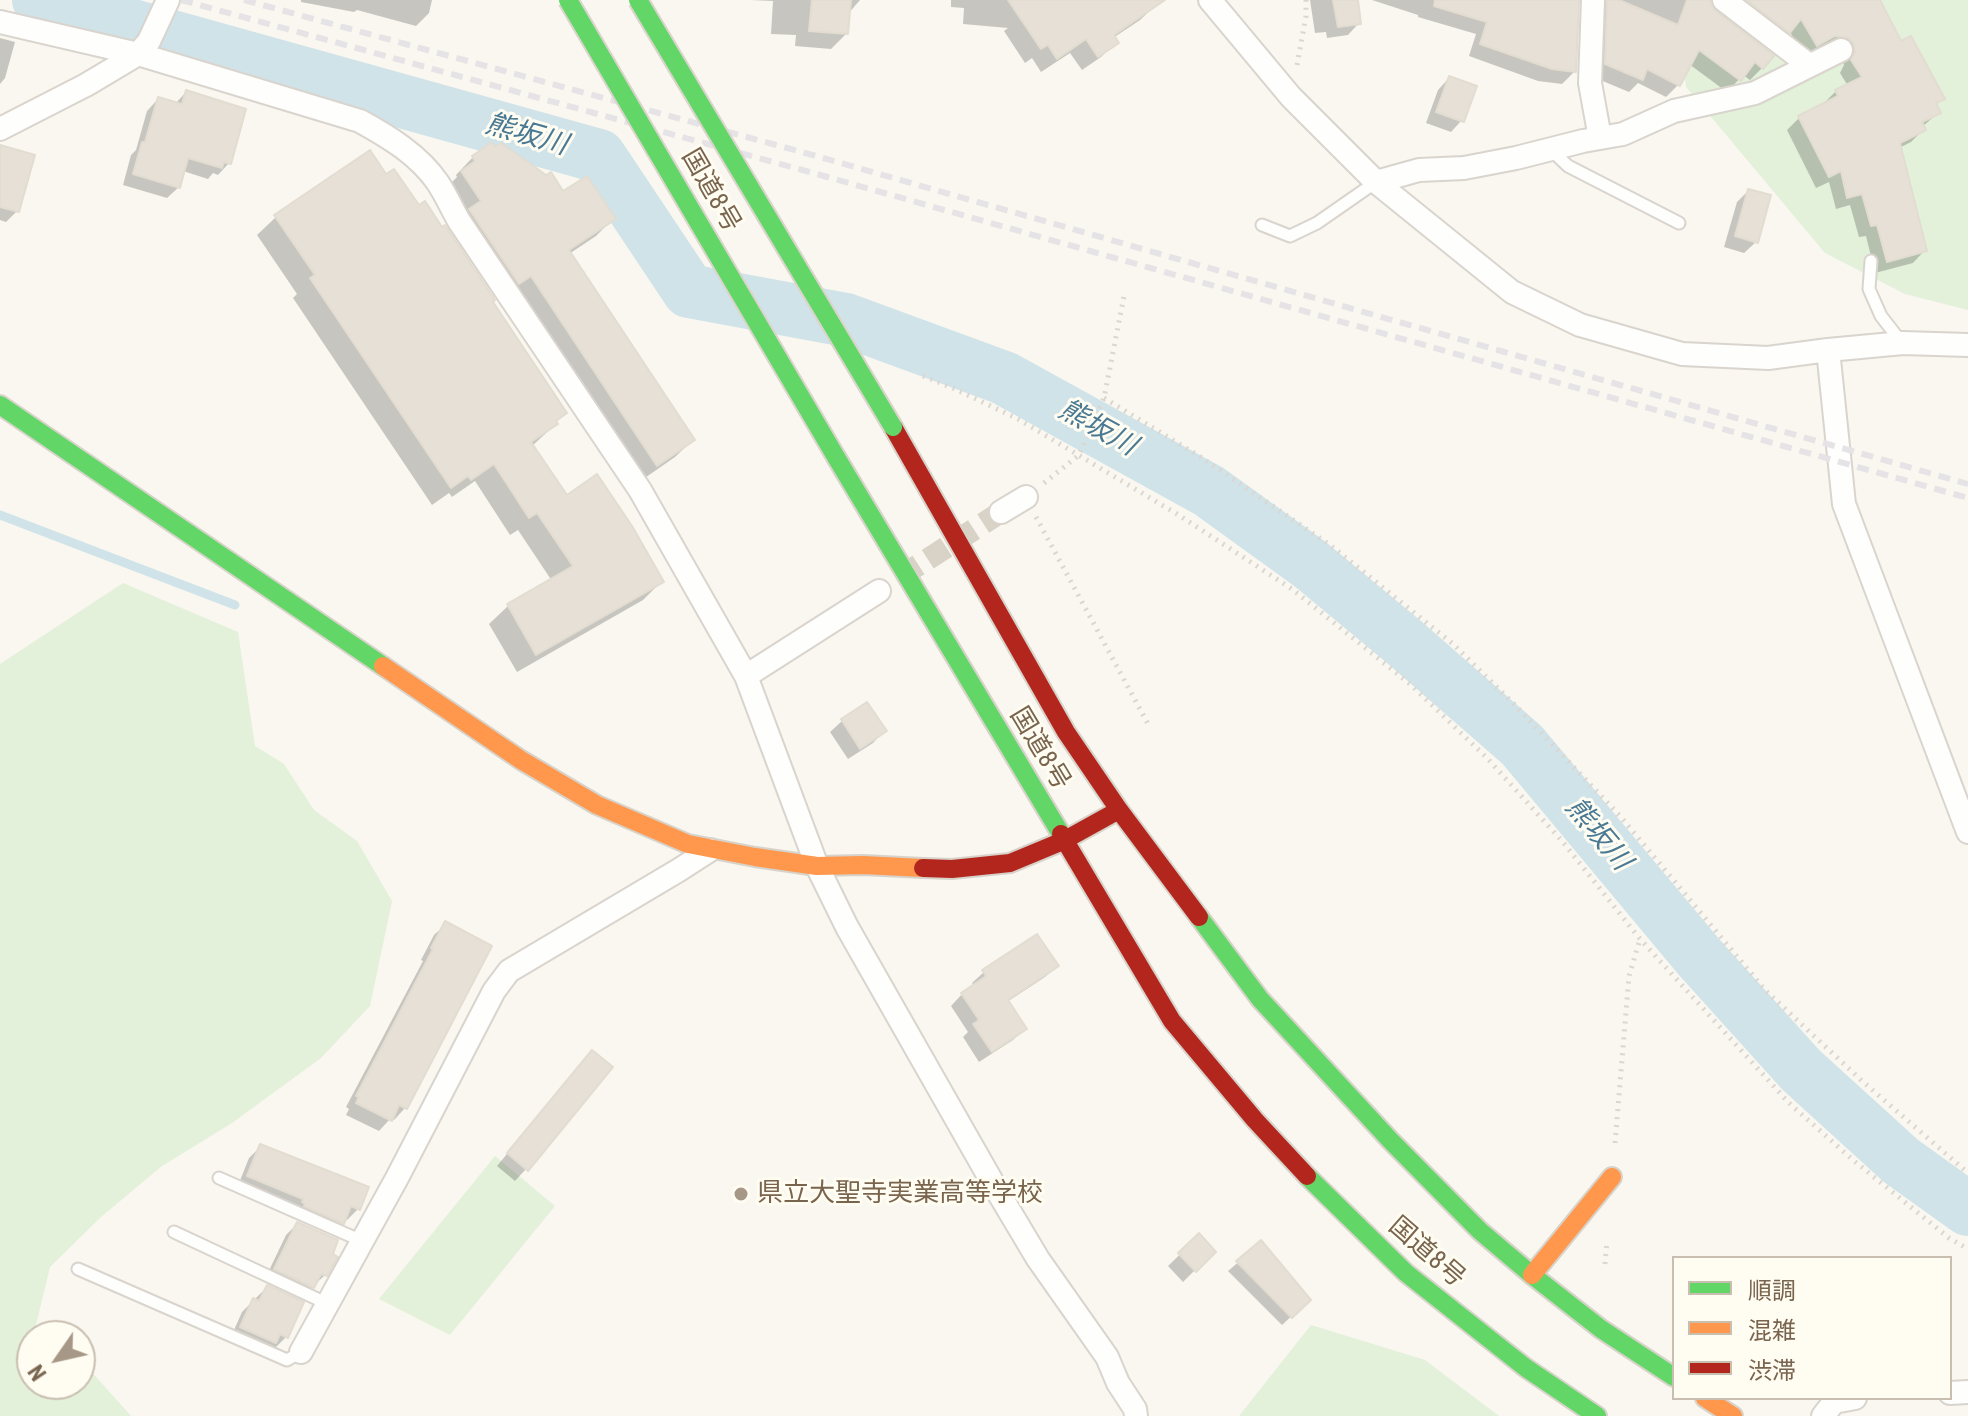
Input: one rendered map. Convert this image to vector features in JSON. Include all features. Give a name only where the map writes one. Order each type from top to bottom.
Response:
[{"type":"main road","name":"国道8号","points":[[568,0],[1172,1021],[1255,1120],[1330,1200],[1406,1273],[1526,1368],[1597,1416]]},
{"type":"main road","name":"国道8号","points":[[638,0],[893,427],[1066,732],[1119,810],[1260,999],[1480,1231],[1601,1329],[1672,1376]]},
{"type":"main road","points":[[0,405],[521,760],[597,805],[688,844],[817,866],[952,869],[1010,863],[1063,841],[1119,810]]},
{"type":"main road","points":[[1532,1275],[1612,1177]]},
{"type":"main road","points":[[1708,1400],[1733,1416]]},
{"type":"street","points":[[0,129],[86,85],[149,39],[168,0]]},
{"type":"street","points":[[1210,0],[1291,97],[1376,182],[1512,292],[1580,325],[1682,354],[1768,358],[1903,343],[1968,345]]},
{"type":"street","points":[[1593,0],[1590,83],[1600,138]]},
{"type":"street","points":[[1724,0],[1809,65]]},
{"type":"street","points":[[0,22],[149,39],[360,121],[389,137],[413,156],[436,181],[459,221],[640,490],[746,676],[817,866],[847,927],[1038,1259],[1107,1357],[1136,1416]]},
{"type":"street","points":[[1376,182],[1419,170],[1464,168],[1623,134],[1674,111],[1755,93],[1841,50]]},
{"type":"street","points":[[1828,350],[1844,504],[1968,832]]},
{"type":"street","points":[[1001,512],[1026,497]]},
{"type":"street","points":[[746,676],[879,591]]},
{"type":"street","points":[[301,1352],[494,991],[509,971],[710,850]]},
{"type":"street","points":[[1823,1416],[1834,1402],[1844,1400]]},
{"type":"lane","points":[[1550,149],[1568,166],[1679,223]]},
{"type":"lane","points":[[1262,225],[1290,236],[1317,223],[1376,182]]},
{"type":"lane","points":[[1871,261],[1869,289],[1881,316],[1903,343]]},
{"type":"lane","points":[[219,1178],[362,1241]]},
{"type":"lane","points":[[174,1232],[328,1304]]},
{"type":"lane","points":[[78,1269],[287,1360],[301,1352]]},
{"type":"path","points":[[1291,97],[1306,16],[1306,0]]},
{"type":"path","points":[[1125,291],[1104,398],[1079,455],[1026,497],[1148,724]]},
{"type":"path","points":[[923,376],[1018,419],[1177,514],[1292,589],[1410,684],[1496,767],[1562,841],[1640,939],[1789,1103],[1865,1170],[1949,1238],[1968,1249]]},
{"type":"path","points":[[1104,398],[1199,456],[1330,545],[1453,644],[1620,816],[1765,990],[1861,1080],[1968,1173]]},
{"type":"path","points":[[1612,1177],[1629,976],[1640,939]]},
{"type":"path","points":[[1605,1264],[1607,1235]]},
{"type":"green space","points":[[1723,0],[1968,0],[1968,310],[1905,294],[1825,253],[1686,87],[1684,72],[1697,42]]},
{"type":"green space","points":[[123,583],[238,632],[255,746],[284,764],[314,810],[357,841],[392,901],[370,1006],[321,1058],[232,1123],[162,1166],[101,1217],[50,1267],[37,1320],[16,1320],[16,1400],[96,1400],[96,1377],[131,1416],[0,1416],[0,664]]},
{"type":"green space","points":[[495,1156],[555,1206],[450,1335],[379,1299]]},
{"type":"green space","points":[[1311,1325],[1425,1360],[1499,1416],[1239,1416]]},
{"type":"building","points":[[812,0],[851,0],[848,34],[809,31]]},
{"type":"building","points":[[1008,0],[1165,0],[1114,35],[1119,43],[1098,57],[1086,39],[1057,59],[1048,45],[1041,49]]},
{"type":"building","points":[[1333,0],[1358,0],[1361,24],[1338,27]]},
{"type":"building","points":[[1435,0],[1579,0],[1576,72],[1552,69],[1480,44],[1487,22],[1434,6]]},
{"type":"building","points":[[1607,0],[1619,0],[1678,25],[1687,0],[1710,0],[1716,11],[1774,56],[1763,69],[1755,62],[1741,81],[1699,50],[1680,86],[1647,69],[1643,80],[1605,64]]},
{"type":"building","points":[[1747,0],[1880,0],[1901,41],[1911,36],[1945,99],[1936,103],[1941,113],[1922,122],[1926,130],[1900,143],[1927,251],[1887,262],[1877,225],[1871,226],[1862,194],[1847,198],[1841,171],[1829,177],[1798,116],[1838,96],[1835,90],[1862,77],[1851,60],[1855,52],[1853,43],[1848,38],[1835,36],[1817,46],[1801,19],[1790,33]]},
{"type":"building","points":[[1449,76],[1477,86],[1464,122],[1436,112]]},
{"type":"building","points":[[186,90],[246,109],[231,164],[224,162],[222,168],[188,158],[180,188],[133,174],[158,97],[182,104]]},
{"type":"building","points":[[492,142],[495,147],[501,143],[546,175],[551,172],[563,191],[587,176],[616,219],[569,250],[695,440],[657,466],[531,276],[519,284],[469,209],[481,201],[461,171],[475,161],[472,156]]},
{"type":"building","points":[[0,145],[35,155],[19,212],[0,207]]},
{"type":"building","points":[[370,150],[386,174],[394,169],[419,205],[425,201],[442,227],[445,225],[567,413],[556,421],[558,424],[531,442],[567,495],[597,474],[664,582],[536,655],[507,604],[573,566],[537,513],[529,518],[494,464],[471,480],[468,476],[451,488],[310,278],[315,275],[274,215]]},
{"type":"building","points":[[1748,189],[1771,195],[1758,243],[1735,236]]},
{"type":"building","points":[[867,702],[887,731],[860,749],[841,719]]},
{"type":"building","points":[[445,921],[492,946],[407,1109],[399,1105],[392,1121],[356,1103],[359,1097],[356,1096]]},
{"type":"building","points":[[1037,934],[1059,966],[1008,1000],[1027,1029],[992,1052],[973,1024],[979,1020],[961,993],[986,976],[982,970]]},
{"type":"building","points":[[592,1050],[613,1067],[528,1171],[507,1153]]},
{"type":"building","points":[[260,1144],[369,1187],[360,1210],[351,1206],[344,1224],[304,1206],[303,1199],[247,1176]]},
{"type":"building","points":[[297,1222],[338,1240],[333,1254],[338,1257],[327,1276],[321,1274],[314,1288],[274,1269]]},
{"type":"building","points":[[1199,1233],[1216,1252],[1196,1272],[1178,1253]]},
{"type":"building","points":[[1261,1240],[1311,1300],[1292,1318],[1236,1261]]},
{"type":"building","points":[[267,1285],[304,1302],[288,1338],[280,1334],[276,1343],[240,1327],[253,1298],[259,1301]]},
{"type":"waterway","name":"熊坂川","points":[[39,0],[599,156],[689,291],[846,320],[1004,378],[1209,491],[1310,564],[1522,745],[1699,957],[1801,1070],[1901,1161],[1968,1209]]},
{"type":"waterway","points":[[0,515],[235,605]]},
{"type":"tunnel","points":[[900,577],[1001,512]]},
{"type":"railway","points":[[181,0],[806,171],[1968,498]]},
{"type":"railway","points":[[244,0],[809,154],[1968,484]]},
{"type":"traffic: fast","points":[[568,0],[836,457]]},
{"type":"traffic: fast","points":[[638,0],[893,427]]},
{"type":"traffic: fast","points":[[0,405],[383,666]]},
{"type":"traffic: fast","points":[[836,457],[1061,834]]},
{"type":"traffic: fast","points":[[1199,917],[1260,999],[1390,1140],[1480,1231],[1601,1329],[1672,1376]]},
{"type":"traffic: fast","points":[[1307,1176],[1406,1273],[1526,1368],[1597,1416]]},
{"type":"traffic: slow","points":[[383,666],[521,760],[597,805],[688,844],[817,866],[923,868]]},
{"type":"traffic: slow","points":[[1532,1275],[1612,1177]]},
{"type":"traffic: slow","points":[[1708,1400],[1733,1416]]},
{"type":"traffic: jam","points":[[893,427],[1066,732],[1119,810],[1199,917]]},
{"type":"traffic: jam","points":[[923,868],[952,869],[1010,863],[1063,841],[1119,810]]},
{"type":"traffic: jam","points":[[1061,834],[1172,1021],[1255,1120],[1307,1176]]},
{"type":"place","name":"県立大聖寺実業高等学校","points":[[741,1194]]}]
